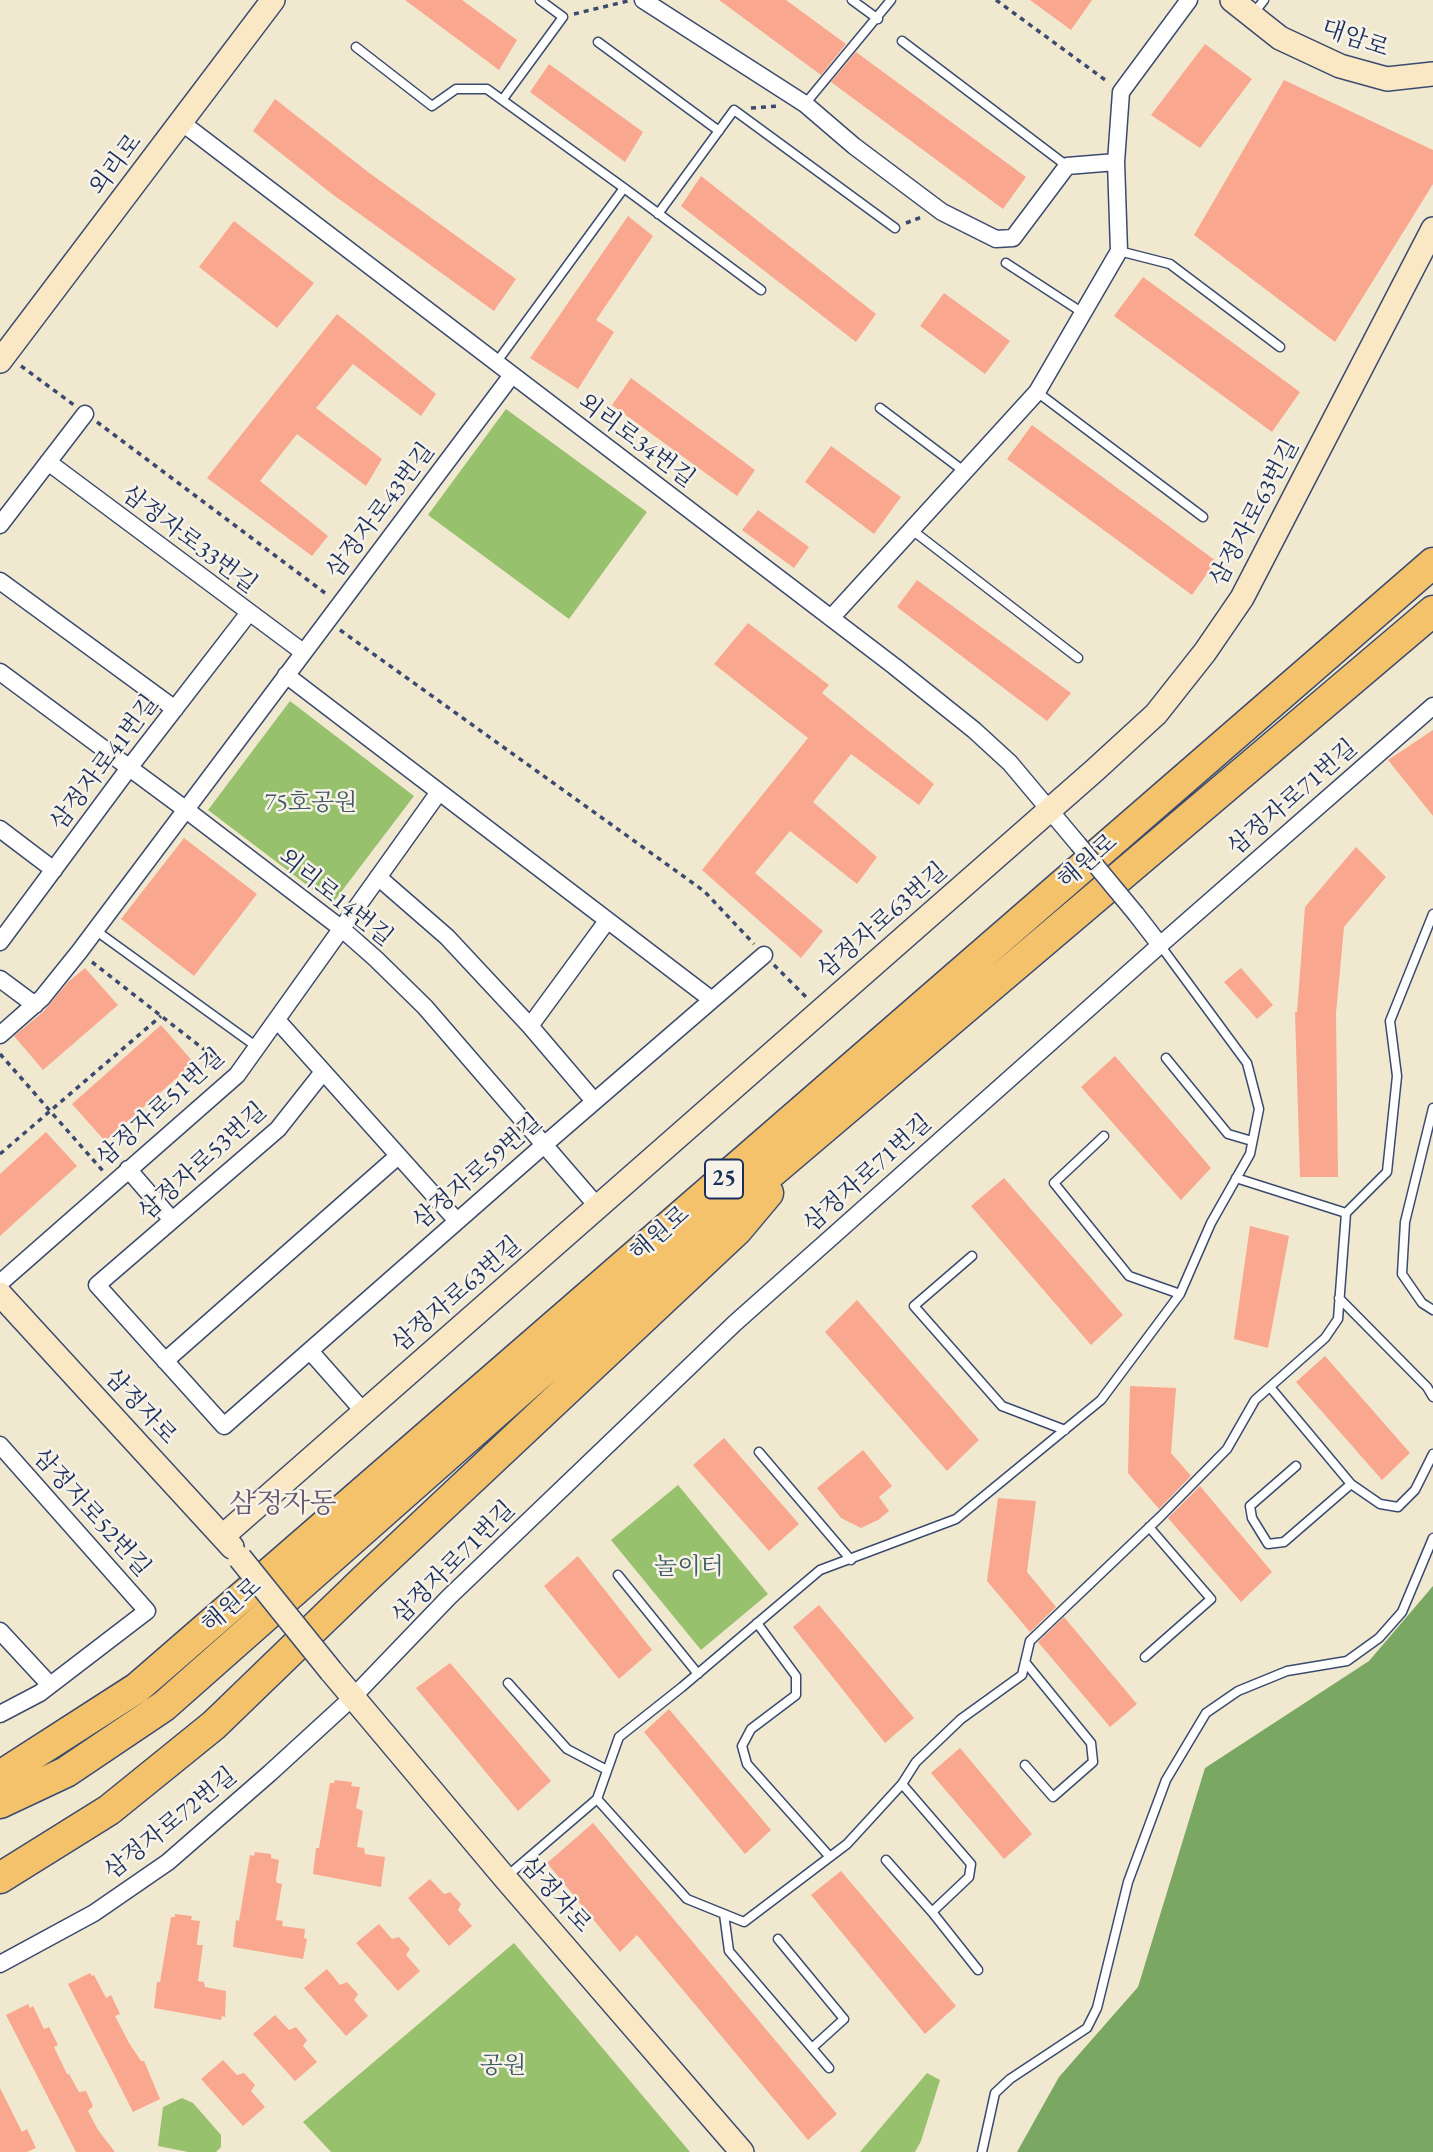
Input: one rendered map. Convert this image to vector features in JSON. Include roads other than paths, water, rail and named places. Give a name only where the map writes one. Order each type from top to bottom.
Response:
[{"type":"highway","name":"해원로","points":[[0,1776],[137,1688],[1433,563]]},
{"type":"highway","name":"해원로","points":[[0,1803],[66,1772],[164,1706],[666,1262],[1433,611]]},
{"type":"highway","points":[[0,1878],[109,1810],[214,1725],[363,1581],[737,1230],[821,1131]]},
{"type":"street","name":"외리로","points":[[2,358],[273,0]]},
{"type":"street","points":[[643,0],[805,104],[854,146],[942,212],[996,239],[1013,238],[1068,166],[1116,162]]},
{"type":"street","points":[[831,618],[1037,392],[1119,251],[1116,162],[1121,92],[1189,0]]},
{"type":"street","name":"대암로","points":[[1232,0],[1258,8],[1280,38],[1340,66],[1387,79],[1433,74]]},
{"type":"street","name":"외리로34번길","points":[[181,122],[974,730],[1010,763],[1160,945]]},
{"type":"street","name":"삼정자로63번길","points":[[223,1536],[1156,714],[1205,652],[1242,598],[1433,229]]},
{"type":"street","name":"삼정자로43번길","points":[[0,1035],[35,1005],[79,952],[512,375]]},
{"type":"street","points":[[0,525],[85,414]]},
{"type":"street","name":"삼정자로33번길","points":[[48,462],[248,614],[303,652]]},
{"type":"street","points":[[0,581],[174,709]]},
{"type":"street","name":"삼정자로41번길","points":[[0,942],[248,614]]},
{"type":"street","name":"외리로14번길","points":[[0,672],[342,929],[425,1007],[598,1207]]},
{"type":"street","points":[[286,675],[712,1000]]},
{"type":"street","name":"삼정자로71번길","points":[[353,1697],[449,1597],[735,1323],[1433,706]]},
{"type":"street","name":"삼정자로51번길","points":[[0,1283],[237,1075],[439,792]]},
{"type":"street","points":[[0,830],[54,870]]},
{"type":"street","points":[[378,877],[447,937],[530,1026],[594,1101]]},
{"type":"street","points":[[530,1026],[607,920]]},
{"type":"street","name":"삼정자로59번길","points":[[224,1426],[544,1144],[764,955]]},
{"type":"street","points":[[0,979],[35,1005]]},
{"type":"street","points":[[276,1020],[457,1222]]},
{"type":"street","name":"삼정자로53번길","points":[[224,1426],[97,1285],[278,1129],[323,1072]]},
{"type":"street","points":[[165,1361],[398,1156]]},
{"type":"street","points":[[128,1169],[172,1220]]},
{"type":"street","name":"삼정자로","points":[[0,1294],[223,1536],[331,1671],[505,1878],[742,2152]]},
{"type":"street","points":[[310,1350],[364,1412]]},
{"type":"street","name":"삼정자로52번길","points":[[0,1445],[147,1611],[50,1685]]},
{"type":"street","points":[[0,1630],[50,1685],[0,1714]]},
{"type":"street","name":"삼정자로72번길","points":[[0,1964],[94,1913],[168,1863],[353,1697]]},
{"type":"lane","points":[[503,99],[563,17],[540,0]]},
{"type":"lane","points":[[852,0],[878,19]]},
{"type":"lane","points":[[805,104],[891,0]]},
{"type":"lane","points":[[598,41],[719,131]]},
{"type":"lane","points":[[902,41],[1068,166]]},
{"type":"lane","points":[[356,47],[432,106],[456,89],[487,89],[761,290]]},
{"type":"lane","points":[[658,214],[734,110],[895,228]]},
{"type":"lane","points":[[496,363],[624,188]]},
{"type":"lane","points":[[1119,251],[1170,264],[1280,347]]},
{"type":"lane","points":[[1006,263],[1083,313]]},
{"type":"lane","points":[[1037,392],[1203,517]]},
{"type":"lane","points":[[880,408],[965,472]]},
{"type":"lane","points":[[912,530],[1078,658]]},
{"type":"lane","points":[[597,1799],[687,1899],[744,1922],[847,1844],[902,1784],[916,1762],[961,1719],[1022,1675],[1030,1642],[1227,1449],[1255,1400],[1325,1338],[1338,1319],[1346,1213],[1387,1172],[1397,1076],[1390,1021],[1433,914]]},
{"type":"lane","points":[[95,930],[257,1047]]},
{"type":"lane","points":[[505,1878],[597,1799],[619,1737],[820,1570],[956,1519],[1101,1400],[1180,1294],[1211,1223],[1250,1154],[1259,1109],[1247,1063],[1160,945]]},
{"type":"lane","points":[[1166,1058],[1228,1134],[1252,1141]]},
{"type":"lane","points":[[1433,1108],[1405,1222],[1402,1274],[1422,1303],[1433,1310]]},
{"type":"lane","points":[[1104,1136],[1054,1183],[1129,1276],[1180,1294]]},
{"type":"lane","points":[[1236,1178],[1346,1213]]},
{"type":"lane","points":[[972,1256],[914,1306],[1002,1406],[1065,1430]]},
{"type":"lane","points":[[1339,1298],[1427,1387],[1433,1397]]},
{"type":"lane","points":[[1270,1387],[1351,1484],[1380,1504],[1398,1507],[1415,1490],[1433,1454]]},
{"type":"lane","points":[[759,1452],[850,1560]]},
{"type":"lane","points":[[1296,1466],[1251,1506],[1252,1518],[1268,1544],[1284,1542],[1351,1484]]},
{"type":"lane","points":[[1145,1657],[1211,1599],[1149,1527]]},
{"type":"lane","points":[[982,2152],[995,2093],[1010,2079],[1087,2028],[1097,2008],[1128,1882],[1166,1780],[1206,1713],[1238,1691],[1287,1671],[1347,1661],[1379,1638],[1402,1612],[1433,1538]]},
{"type":"lane","points":[[618,1575],[698,1674]]},
{"type":"lane","points":[[757,1623],[796,1676],[796,1695],[751,1729],[742,1746],[747,1764],[830,1857]]},
{"type":"lane","points":[[1025,1662],[1091,1743],[1093,1762],[1053,1797],[1025,1765]]},
{"type":"lane","points":[[508,1683],[566,1749],[607,1770]]},
{"type":"lane","points":[[902,1784],[971,1864],[969,1877],[932,1912]]},
{"type":"lane","points":[[886,1860],[978,1970]]},
{"type":"lane","points":[[724,1914],[729,1951],[829,2068]]},
{"type":"lane","points":[[778,1939],[844,2019],[812,2048]]},
{"type":"district","name":"삼정자동","points":[[283,1504]]},
{"type":"park label","name":"75호공원","points":[[311,803]]},
{"type":"park label","name":"놀이터","points":[[689,1567]]},
{"type":"park label","name":"공원","points":[[503,2066]]}]
